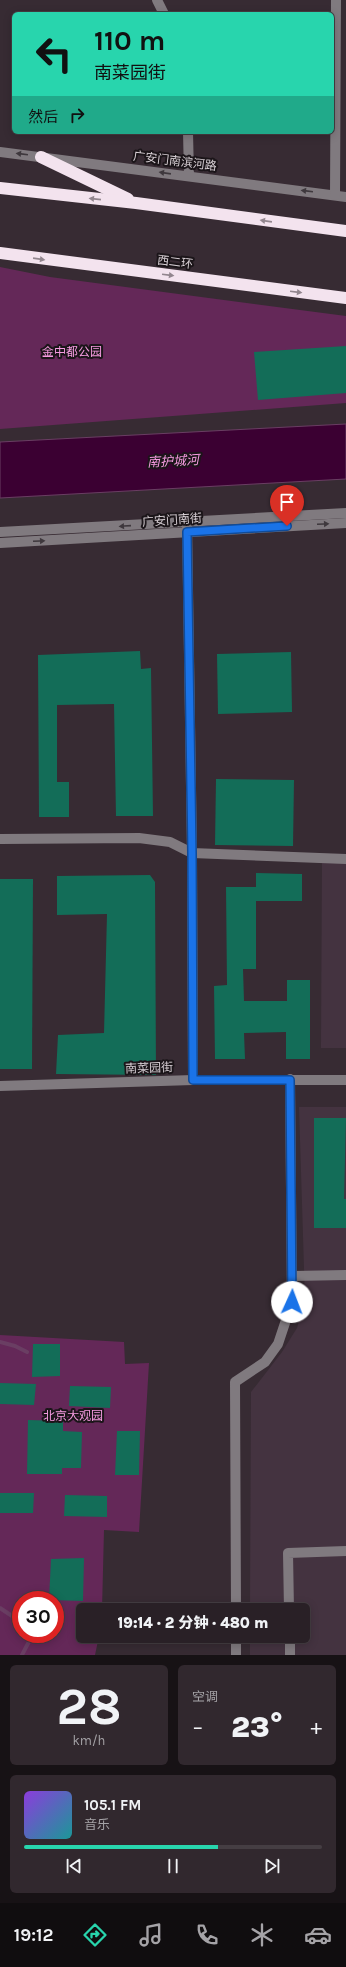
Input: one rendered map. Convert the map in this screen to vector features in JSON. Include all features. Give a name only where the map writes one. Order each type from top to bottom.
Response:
[{"type":"highway","points":[[41,157],[136,203]]},
{"type":"highway","points":[[0,188],[136,203],[346,231]]},
{"type":"highway","name":"西二环","points":[[0,253],[346,298]]},
{"type":"street","points":[[157,0],[163,12]]},
{"type":"street","points":[[335,195],[336,0]]},
{"type":"street","points":[[188,134],[189,176]]},
{"type":"street","name":"广安门南滨河路","points":[[0,152],[346,196]]},
{"type":"street","name":"广安门南街","points":[[0,543],[346,513]]},
{"type":"street","name":"广安门南街","points":[[0,532],[346,523]]},
{"type":"street","points":[[187,527],[192,853],[193,1080]]},
{"type":"street","points":[[0,839],[139,838],[170,842],[192,853],[346,859]]},
{"type":"street","name":"南菜园街","points":[[0,1086],[193,1080],[346,1080]]},
{"type":"street","points":[[236,1603],[235,1382],[266,1362],[278,1344],[292,1302],[293,1276],[290,1080]]},
{"type":"street","points":[[293,1276],[346,1275]]},
{"type":"street","points":[[289,1603],[288,1553],[346,1551]]},
{"type":"street","points":[[236,1643],[236,1655]]},
{"type":"street","points":[[290,1643],[290,1655]]},
{"type":"shaded area","points":[[322,859],[346,859],[346,1048],[321,1048]]},
{"type":"shaded area","points":[[299,1107],[346,1107],[346,1655],[250,1655],[250,1643],[310,1643],[310,1603],[250,1603],[251,1392],[282,1352],[297,1328],[305,1300]]},
{"type":"green space","name":"金中都公园","points":[[0,267],[50,277],[346,316],[346,403],[0,429]]},
{"type":"green space","name":"北京大观园","points":[[0,1335],[124,1342],[125,1364],[149,1363],[139,1532],[104,1530],[102,1603],[76,1603],[76,1643],[98,1643],[95,1655],[0,1655]]},
{"type":"water","name":"南护城河","points":[[346,424],[346,479],[0,498],[0,442]]},
{"type":"building","points":[[346,346],[346,393],[258,400],[254,352]]},
{"type":"building","points":[[140,651],[141,669],[151,668],[153,816],[116,816],[114,704],[57,705],[57,782],[69,782],[69,817],[39,817],[38,655]]},
{"type":"building","points":[[291,652],[292,712],[218,714],[217,654]]},
{"type":"building","points":[[216,779],[294,780],[293,846],[215,845]]},
{"type":"building","points":[[256,873],[302,874],[302,901],[256,901],[256,969],[243,969],[244,1001],[287,1001],[287,980],[310,980],[310,1059],[286,1059],[286,1032],[244,1033],[245,1059],[215,1059],[214,986],[227,985],[226,887],[256,887]]},
{"type":"building","points":[[150,875],[155,882],[156,1075],[56,1074],[58,1035],[104,1033],[107,914],[57,915],[57,876]]},
{"type":"building","points":[[0,879],[33,879],[32,1069],[0,1069]]},
{"type":"building","points":[[314,1118],[346,1118],[344,1199],[346,1199],[346,1228],[314,1228]]},
{"type":"building","points":[[33,1344],[60,1344],[60,1376],[32,1377]]},
{"type":"building","points":[[0,1383],[36,1384],[34,1405],[0,1404]]},
{"type":"building","points":[[70,1386],[111,1387],[110,1408],[69,1406]]},
{"type":"building","points":[[28,1420],[63,1421],[63,1431],[82,1432],[81,1468],[62,1468],[62,1474],[27,1474]]},
{"type":"building","points":[[117,1431],[140,1431],[139,1475],[115,1475]]},
{"type":"building","points":[[0,1493],[34,1493],[33,1513],[0,1513]]},
{"type":"building","points":[[65,1495],[107,1496],[107,1517],[64,1516]]},
{"type":"building","points":[[84,1558],[83,1601],[64,1600],[64,1591],[49,1591],[51,1559]]},
{"type":"waterway","points":[[0,1342],[15,1346],[27,1352]]},
{"type":"waterway","points":[[0,1608],[12,1616]]},
{"type":"waterway","points":[[22,1655],[28,1643]]},
{"type":"route","points":[[287,526],[187,532],[192,853],[193,1080],[290,1080],[293,1276],[292,1302]]}]
